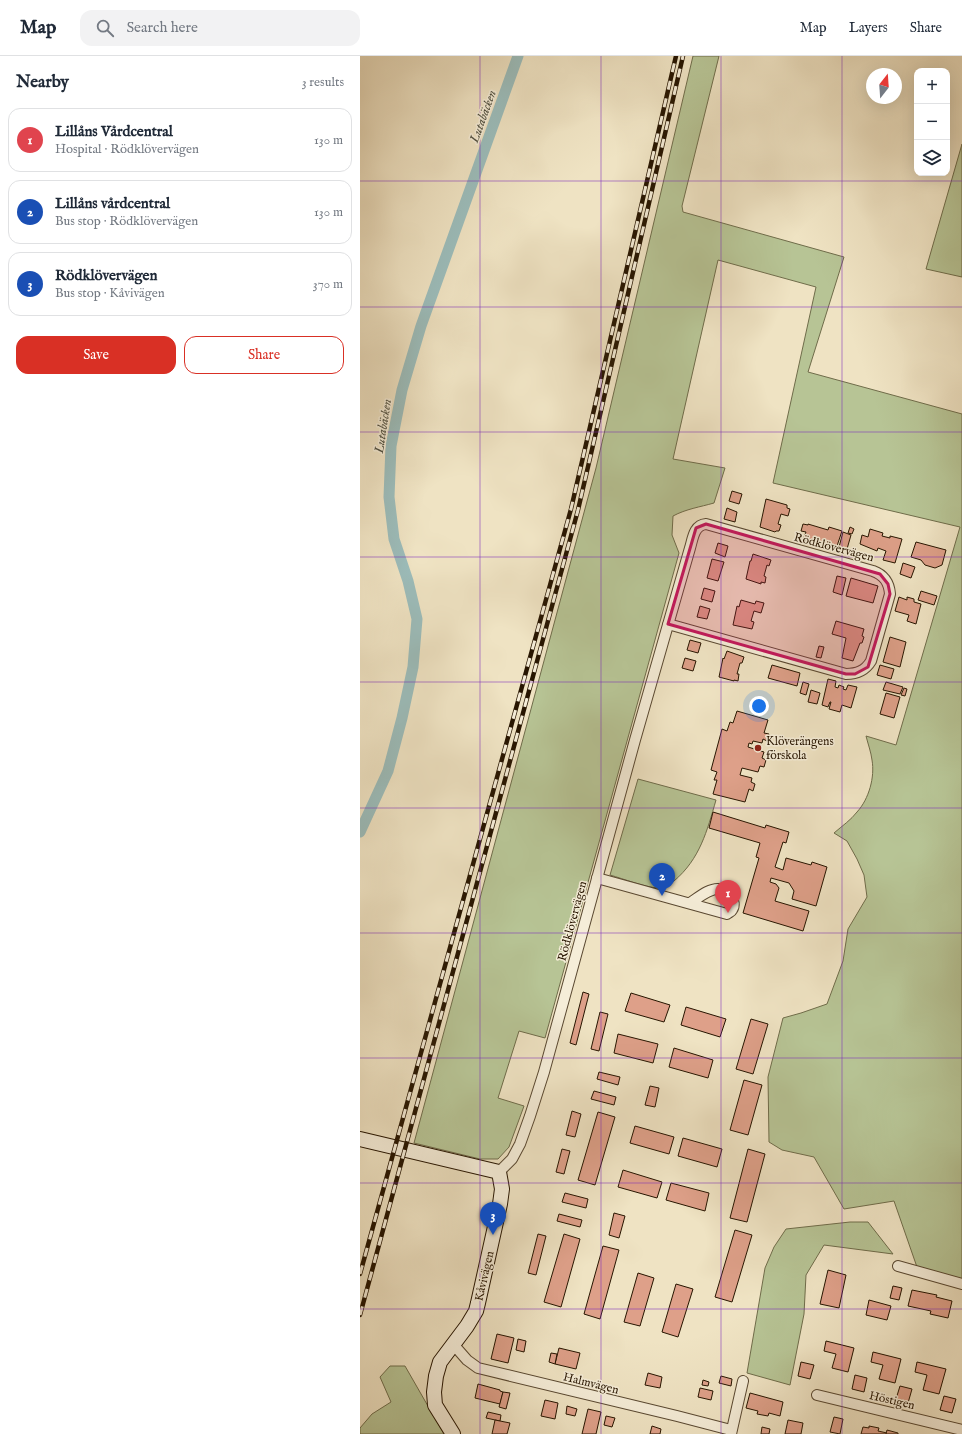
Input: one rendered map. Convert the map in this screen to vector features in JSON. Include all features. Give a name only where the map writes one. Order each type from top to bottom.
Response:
[{"type":"street","name":"Rödklövervägen","points":[[499,1172],[512,1159],[520,1144],[544,1072],[597,878],[668,624],[696,528],[700,525],[706,524],[769,543],[873,571],[885,578],[890,594],[871,661],[868,667],[855,674],[846,674],[668,624]]},
{"type":"street","name":"Rödklövervägen","points":[[597,878],[690,903]]},
{"type":"street","points":[[360,1140],[499,1172]]},
{"type":"street","name":"Kåvivägen","points":[[453,1434],[435,1405],[434,1392],[436,1376],[440,1362],[467,1326],[476,1311],[500,1204],[502,1189],[499,1172]]},
{"type":"street","points":[[898,1266],[962,1284]]},
{"type":"street","name":"Halmvägen","points":[[453,1344],[467,1360],[478,1368],[677,1416],[731,1432]]},
{"type":"street","points":[[731,1432],[743,1381]]},
{"type":"street","name":"Höstigen","points":[[817,1395],[962,1430]]},
{"type":"highlighted area","points":[[706,524],[880,574],[888,584],[890,594],[868,667],[855,674],[846,674],[668,624],[696,528]]},
{"type":"green space","points":[[693,56],[719,56],[682,206],[683,212],[844,257],[808,372],[962,414],[962,1279],[918,1270],[894,1201],[844,1209],[814,1157],[782,1150],[769,1142],[768,1077],[783,1018],[827,1004],[843,961],[848,929],[867,897],[864,875],[857,859],[847,841],[834,833],[852,818],[861,807],[870,788],[873,767],[866,736],[896,745],[960,527],[773,483],[816,287],[718,260],[673,459],[725,468],[714,503],[673,516],[672,535],[679,553],[545,1038],[519,1031],[498,1098],[524,1106],[509,1147],[498,1159],[480,1159],[414,1143],[596,468]]},
{"type":"green space","points":[[962,144],[962,277],[926,269]]},
{"type":"green space","points":[[638,779],[716,800],[706,833],[696,854],[683,872],[672,882],[662,888],[634,883],[610,875]]},
{"type":"green space","points":[[850,1222],[868,1222],[893,1254],[824,1245],[806,1275],[804,1314],[790,1385],[747,1373],[765,1268],[774,1247],[786,1229]]},
{"type":"green space","points":[[390,1366],[405,1366],[444,1434],[360,1434],[360,1428],[372,1414],[391,1402],[380,1377]]},
{"type":"building","points":[[732,491],[742,494],[739,504],[729,501]]},
{"type":"building","points":[[766,499],[787,505],[787,508],[790,509],[788,516],[781,514],[778,524],[781,525],[779,531],[775,532],[760,527]]},
{"type":"building","points":[[727,508],[737,512],[735,522],[724,519]]},
{"type":"building","points":[[803,524],[828,530],[829,527],[842,531],[836,549],[824,546],[824,544],[815,541],[815,543],[803,540],[806,532],[801,531]]},
{"type":"building","points":[[850,527],[854,529],[852,534],[848,533]]},
{"type":"building","points":[[870,529],[883,533],[882,536],[902,539],[895,563],[883,560],[886,551],[878,548],[877,551],[860,544],[862,535],[868,537]]},
{"type":"building","points":[[843,532],[851,535],[847,549],[839,547]]},
{"type":"building","points":[[916,542],[946,550],[942,565],[935,568],[925,565],[921,560],[911,557]]},
{"type":"building","points":[[718,543],[728,546],[725,557],[715,553]]},
{"type":"building","points":[[753,554],[771,560],[769,566],[767,565],[764,576],[766,577],[765,583],[761,582],[761,584],[746,579]]},
{"type":"building","points":[[712,559],[724,562],[718,581],[707,578]]},
{"type":"building","points":[[903,563],[915,567],[911,578],[900,574]]},
{"type":"building","points":[[837,576],[846,578],[842,595],[833,592]]},
{"type":"building","points":[[851,578],[878,586],[873,603],[846,596]]},
{"type":"building","points":[[704,588],[715,591],[712,602],[701,599]]},
{"type":"building","points":[[921,591],[937,596],[934,605],[918,600]]},
{"type":"building","points":[[899,597],[907,600],[907,597],[914,599],[914,602],[921,604],[916,624],[907,621],[909,615],[895,611]]},
{"type":"building","points":[[741,600],[755,604],[756,601],[764,603],[761,613],[754,611],[751,621],[754,622],[752,629],[733,625],[737,606],[739,607]]},
{"type":"building","points":[[700,606],[710,609],[707,619],[697,617]]},
{"type":"building","points":[[836,621],[864,629],[862,643],[860,643],[853,661],[842,658],[846,638],[832,634]]},
{"type":"building","points":[[890,637],[906,642],[900,667],[883,662]]},
{"type":"building","points":[[690,640],[701,643],[698,653],[687,650]]},
{"type":"building","points":[[819,646],[824,647],[821,658],[816,657]]},
{"type":"building","points":[[727,651],[744,657],[742,663],[740,663],[737,674],[739,674],[738,681],[719,677],[723,658],[724,659]]},
{"type":"building","points":[[685,658],[696,661],[693,671],[682,668]]},
{"type":"building","points":[[772,665],[800,673],[797,686],[768,678]]},
{"type":"building","points":[[880,665],[894,669],[891,679],[877,675]]},
{"type":"building","points":[[828,679],[836,681],[835,687],[838,688],[839,685],[844,687],[843,689],[846,690],[848,685],[857,687],[851,708],[842,705],[840,712],[829,709],[831,702],[828,707],[822,705]]},
{"type":"building","points":[[803,682],[809,684],[806,695],[800,693]]},
{"type":"building","points":[[886,682],[903,687],[900,694],[883,690]]},
{"type":"building","points":[[904,688],[907,689],[905,696],[901,695]]},
{"type":"building","points":[[811,690],[820,693],[817,704],[808,702]]},
{"type":"building","points":[[886,693],[900,697],[894,718],[880,714]]},
{"type":"building","points":[[737,711],[768,720],[764,733],[769,734],[767,741],[763,739],[762,743],[753,741],[752,744],[749,743],[748,747],[764,752],[762,758],[766,760],[764,767],[760,766],[758,772],[742,768],[740,775],[752,778],[751,782],[755,784],[753,791],[749,789],[745,802],[713,794],[717,780],[714,780],[717,772],[711,770],[722,729],[727,731],[730,722],[733,723]]},
{"type":"building","points":[[713,812],[765,828],[766,825],[789,832],[786,843],[783,842],[775,867],[783,870],[786,858],[811,865],[812,862],[827,867],[816,906],[792,899],[794,891],[789,883],[771,878],[770,882],[776,884],[779,888],[775,901],[809,911],[803,931],[743,913],[759,858],[756,857],[760,843],[709,828]]},
{"type":"building","points":[[583,992],[589,994],[576,1045],[570,1043]]},
{"type":"building","points":[[631,993],[670,1005],[664,1022],[625,1011]]},
{"type":"building","points":[[686,1007],[726,1019],[720,1037],[681,1025]]},
{"type":"building","points":[[600,1012],[608,1014],[599,1051],[591,1049]]},
{"type":"building","points":[[751,1019],[768,1024],[753,1074],[736,1069]]},
{"type":"building","points":[[618,1034],[658,1044],[653,1063],[614,1053]]},
{"type":"building","points":[[674,1048],[713,1060],[708,1078],[669,1067]]},
{"type":"building","points":[[599,1072],[620,1077],[618,1085],[597,1079]]},
{"type":"building","points":[[744,1080],[762,1085],[748,1135],[730,1130]]},
{"type":"building","points":[[650,1086],[659,1088],[655,1107],[645,1105]]},
{"type":"building","points":[[594,1091],[616,1097],[614,1105],[591,1099]]},
{"type":"building","points":[[572,1111],[581,1114],[575,1137],[566,1135]]},
{"type":"building","points":[[598,1112],[615,1117],[595,1185],[578,1180]]},
{"type":"building","points":[[635,1126],[674,1137],[669,1154],[630,1143]]},
{"type":"building","points":[[683,1138],[722,1149],[717,1167],[678,1156]]},
{"type":"building","points":[[562,1149],[570,1151],[564,1174],[556,1172]]},
{"type":"building","points":[[748,1149],[765,1154],[747,1222],[730,1218]]},
{"type":"building","points":[[623,1170],[662,1182],[657,1198],[618,1187]]},
{"type":"building","points":[[671,1183],[709,1193],[705,1211],[666,1200]]},
{"type":"building","points":[[565,1193],[588,1199],[586,1208],[562,1202]]},
{"type":"building","points":[[614,1213],[625,1216],[619,1238],[609,1235]]},
{"type":"building","points":[[559,1214],[582,1220],[580,1227],[557,1221]]},
{"type":"building","points":[[735,1230],[752,1235],[732,1302],[715,1297]]},
{"type":"building","points":[[538,1234],[546,1236],[536,1275],[528,1273]]},
{"type":"building","points":[[564,1234],[580,1239],[561,1307],[544,1302]]},
{"type":"building","points":[[603,1246],[619,1250],[600,1319],[584,1314]]},
{"type":"building","points":[[828,1270],[846,1275],[839,1308],[820,1304]]},
{"type":"building","points":[[638,1273],[654,1278],[640,1326],[624,1322]]},
{"type":"building","points":[[676,1284],[693,1289],[678,1337],[662,1332]]},
{"type":"building","points":[[893,1286],[902,1288],[899,1300],[890,1298]]},
{"type":"building","points":[[912,1290],[937,1295],[936,1297],[952,1301],[948,1318],[930,1314],[931,1311],[908,1306]]},
{"type":"building","points":[[869,1300],[891,1306],[887,1320],[866,1315]]},
{"type":"building","points":[[497,1334],[514,1338],[508,1363],[491,1359]]},
{"type":"building","points":[[518,1339],[526,1341],[524,1352],[516,1350]]},
{"type":"building","points":[[826,1341],[854,1348],[848,1372],[832,1368],[836,1354],[824,1351]]},
{"type":"building","points":[[559,1348],[580,1353],[576,1369],[555,1364]]},
{"type":"building","points":[[873,1352],[901,1359],[895,1383],[879,1379],[883,1365],[871,1362]]},
{"type":"building","points":[[551,1353],[557,1354],[555,1364],[549,1362]]},
{"type":"building","points":[[801,1362],[814,1365],[810,1379],[798,1376]]},
{"type":"building","points":[[917,1362],[946,1369],[939,1394],[923,1390],[927,1375],[915,1372]]},
{"type":"building","points":[[648,1373],[662,1377],[660,1388],[645,1385]]},
{"type":"building","points":[[855,1375],[867,1378],[864,1392],[852,1389]]},
{"type":"building","points":[[721,1376],[732,1379],[731,1386],[719,1383]]},
{"type":"building","points":[[703,1380],[709,1382],[708,1386],[702,1385]]},
{"type":"building","points":[[478,1384],[503,1392],[500,1404],[475,1398]]},
{"type":"building","points":[[900,1386],[912,1389],[908,1403],[896,1399]]},
{"type":"building","points":[[700,1388],[713,1391],[711,1400],[698,1397]]},
{"type":"building","points":[[503,1392],[510,1393],[506,1409],[499,1407]]},
{"type":"building","points":[[750,1393],[783,1402],[780,1416],[769,1413],[768,1416],[757,1414],[758,1411],[746,1408]]},
{"type":"building","points":[[944,1396],[956,1399],[952,1413],[940,1410]]},
{"type":"building","points":[[545,1400],[558,1403],[555,1419],[541,1416]]},
{"type":"building","points":[[567,1406],[577,1409],[575,1416],[566,1414]]},
{"type":"building","points":[[588,1409],[601,1412],[596,1434],[582,1434]]},
{"type":"building","points":[[488,1412],[501,1415],[500,1421],[486,1418]]},
{"type":"building","points":[[606,1416],[615,1418],[612,1427],[604,1425]]},
{"type":"building","points":[[834,1417],[843,1419],[840,1434],[830,1432]]},
{"type":"building","points":[[495,1420],[510,1423],[507,1434],[492,1434]]},
{"type":"building","points":[[788,1420],[803,1423],[801,1434],[785,1434]]},
{"type":"building","points":[[652,1426],[661,1429],[660,1434],[650,1434]]},
{"type":"building","points":[[869,1426],[879,1428],[878,1431],[887,1433],[861,1434],[863,1427],[869,1428]]},
{"type":"building","points":[[762,1427],[770,1429],[769,1434],[761,1434]]},
{"type":"building","points":[[887,1430],[898,1433],[898,1434],[886,1434]]},
{"type":"waterway","name":"Lutabäcken","points":[[360,832],[388,771],[402,718],[413,667],[417,619],[408,581],[394,539],[389,497],[391,446],[402,390],[421,326],[518,56]]},
{"type":"railway","points":[[360,1274],[571,509],[676,56]]},
{"type":"railway","points":[[360,1315],[578,510],[683,56]]},
{"type":"place","name":"Klöverängens förskola","points":[[758,748]]},
{"type":"place","name":"Lillåns vårdcentral","points":[[662,896]]},
{"type":"place","name":"Lillåns Vårdcentral","points":[[728,913]]},
{"type":"place","name":"Rödklövervägen","points":[[493,1235]]}]
